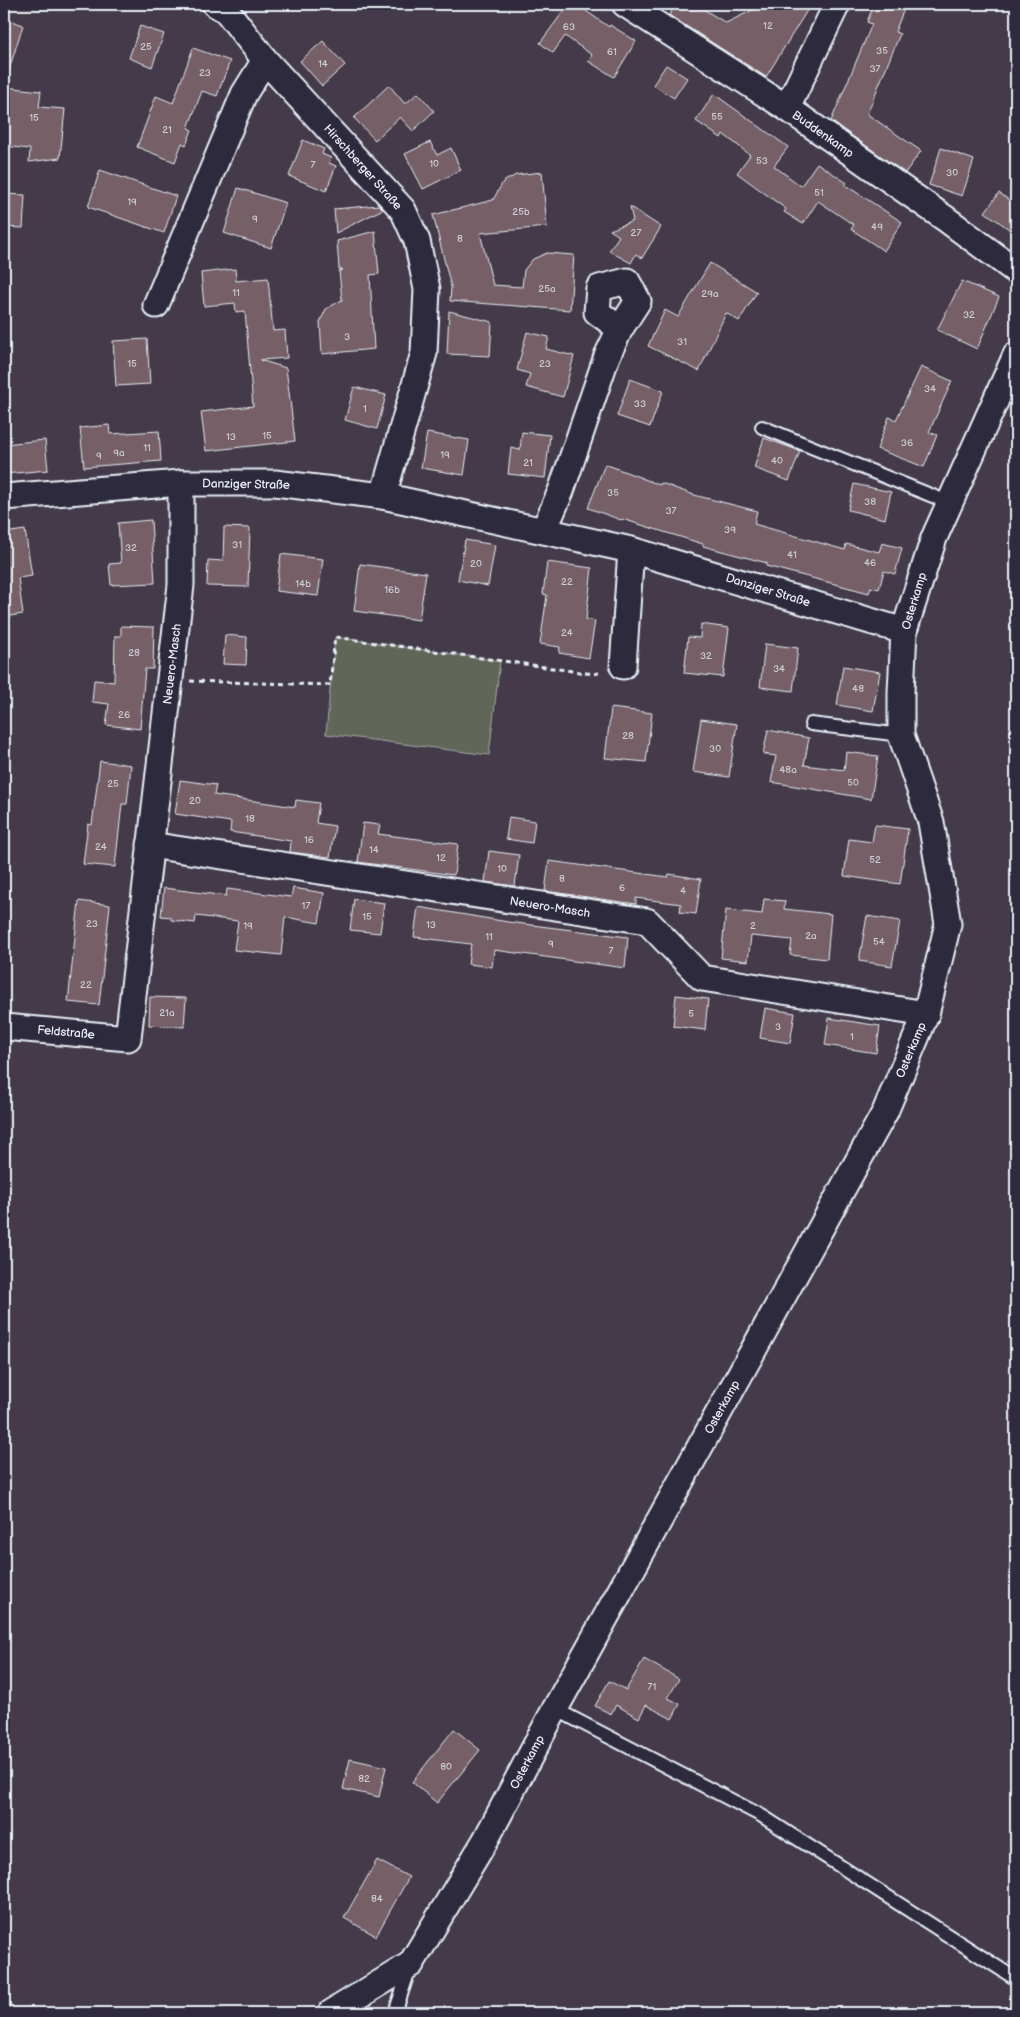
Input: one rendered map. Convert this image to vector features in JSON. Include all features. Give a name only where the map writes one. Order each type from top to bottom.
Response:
[{"type":"street","name":"Hirschberger Straße","points":[[215,4],[226,10],[265,60],[403,210],[417,241],[427,289],[424,353],[383,496]]},
{"type":"street","name":"Buddenkamp","points":[[625,4],[786,108],[946,219],[1016,271]]},
{"type":"street","points":[[786,108],[837,4]]},
{"type":"street","points":[[156,305],[244,94],[265,60]]},
{"type":"street","points":[[544,530],[561,490],[608,356],[620,329]]},
{"type":"street","name":"Osterkamp","points":[[331,2013],[411,1964],[485,1841],[555,1708],[885,1112],[926,1014],[948,924],[931,822],[901,735],[904,630],[934,538],[1016,354]]},
{"type":"street","name":"Danziger Straße","points":[[4,497],[181,483],[276,483],[383,496],[631,550],[904,630]]},
{"type":"street","name":"Neuero-Masch","points":[[128,1038],[181,585],[181,483]]},
{"type":"street","points":[[623,666],[631,550]]},
{"type":"street","name":"Neuero-Masch","points":[[150,845],[647,922],[702,978],[926,1014]]},
{"type":"street","name":"Feldstraße","points":[[4,1027],[128,1038]]},
{"type":"lane","points":[[762,426],[950,503]]},
{"type":"lane","points":[[811,724],[901,735]]},
{"type":"lane","points":[[555,1708],[762,1816],[1016,1979]]},
{"type":"lane","points":[[395,2013],[411,1964]]},
{"type":"path","points":[[170,680],[330,686],[335,637],[594,674],[623,666]]},
{"type":"green space","points":[[335,637],[500,661],[489,755],[326,734]]},
{"type":"building","points":[[569,4],[576,4],[609,27],[610,25],[636,41],[614,77],[588,61],[592,55],[565,36],[553,53],[540,43]]},
{"type":"building","points":[[677,4],[695,4],[726,23],[765,4],[811,4],[766,77],[669,15]]},
{"type":"building","points":[[874,4],[906,4],[895,32],[900,34],[867,114],[921,151],[905,173],[831,121],[872,24],[867,22]]},
{"type":"building","points":[[4,18],[23,25],[7,76],[4,75]]},
{"type":"building","points":[[140,26],[164,34],[152,67],[129,58]]},
{"type":"building","points":[[323,41],[345,65],[322,86],[300,61]]},
{"type":"building","points":[[193,48],[230,61],[217,96],[202,91],[188,128],[192,130],[186,145],[182,143],[175,162],[137,147],[156,96],[173,103]]},
{"type":"building","points":[[666,65],[687,78],[674,98],[653,85]]},
{"type":"building","points":[[389,85],[405,104],[418,93],[434,111],[413,131],[400,117],[375,140],[354,118]]},
{"type":"building","points":[[4,87],[41,91],[39,107],[65,109],[60,158],[29,162],[30,149],[4,146]]},
{"type":"building","points":[[714,94],[788,147],[774,166],[801,186],[817,163],[847,183],[845,185],[902,222],[884,251],[851,229],[854,225],[818,201],[803,224],[784,212],[786,209],[737,173],[750,155],[723,134],[721,138],[696,121]]},
{"type":"building","points":[[303,140],[324,149],[322,154],[331,158],[329,163],[336,166],[326,191],[289,176]]},
{"type":"building","points":[[430,142],[437,155],[451,148],[461,170],[423,189],[405,154]]},
{"type":"building","points":[[941,148],[974,160],[962,196],[929,185]]},
{"type":"building","points":[[100,170],[176,196],[164,233],[88,207]]},
{"type":"building","points":[[542,172],[547,227],[480,233],[493,285],[522,287],[524,270],[533,259],[547,253],[574,255],[570,310],[450,301],[451,287],[433,215],[493,200],[503,182],[516,175]]},
{"type":"building","points":[[238,188],[286,203],[271,248],[224,233]]},
{"type":"building","points":[[999,193],[1016,205],[1016,234],[985,212]]},
{"type":"building","points":[[4,194],[25,195],[23,228],[4,227]]},
{"type":"building","points":[[379,205],[383,209],[336,233],[334,209]]},
{"type":"building","points":[[630,207],[661,227],[642,258],[636,254],[631,263],[609,251],[619,236],[610,230],[633,221]]},
{"type":"building","points":[[375,231],[379,274],[370,275],[374,349],[322,354],[320,322],[326,309],[342,300],[339,271],[343,270],[339,269],[337,241]]},
{"type":"building","points":[[710,263],[757,292],[739,321],[726,313],[699,371],[648,346],[665,310],[678,317]]},
{"type":"building","points":[[235,269],[236,281],[268,278],[273,331],[285,330],[287,358],[260,360],[286,368],[295,441],[206,451],[201,412],[253,406],[245,311],[236,312],[235,303],[204,306],[201,273]]},
{"type":"building","points":[[962,281],[999,297],[977,349],[937,330]]},
{"type":"building","points":[[449,311],[492,322],[490,356],[447,354]]},
{"type":"building","points":[[527,332],[549,337],[546,349],[574,356],[563,397],[526,387],[530,374],[517,370]]},
{"type":"building","points":[[147,339],[150,384],[116,386],[113,341]]},
{"type":"building","points":[[921,367],[952,381],[929,432],[937,435],[924,467],[877,449],[889,417],[896,420]]},
{"type":"building","points":[[630,379],[663,391],[650,427],[617,416]]},
{"type":"building","points":[[354,387],[386,395],[377,429],[345,420]]},
{"type":"building","points":[[109,425],[110,434],[159,431],[161,461],[84,467],[80,428]]},
{"type":"building","points":[[522,432],[550,435],[545,478],[508,474],[511,448],[520,450]]},
{"type":"building","points":[[427,433],[469,440],[464,475],[421,468]]},
{"type":"building","points":[[764,438],[800,451],[789,481],[754,468]]},
{"type":"building","points":[[45,440],[48,470],[4,474],[4,444]]},
{"type":"building","points":[[605,464],[660,485],[661,483],[694,495],[757,511],[754,524],[845,550],[846,544],[879,552],[882,543],[902,548],[895,574],[884,571],[879,589],[871,587],[869,593],[766,566],[767,563],[703,546],[703,544],[621,520],[588,508]]},
{"type":"building","points":[[854,484],[891,492],[885,519],[848,510]]},
{"type":"building","points":[[151,520],[155,583],[111,585],[109,564],[121,563],[118,523]]},
{"type":"building","points":[[224,527],[250,528],[248,587],[207,586],[208,560],[223,561]]},
{"type":"building","points":[[25,530],[32,576],[18,578],[23,614],[4,617],[4,533]]},
{"type":"building","points":[[465,540],[495,545],[488,586],[458,580]]},
{"type":"building","points":[[281,554],[323,559],[318,596],[276,591]]},
{"type":"building","points":[[547,562],[592,568],[586,619],[595,621],[589,658],[559,653],[560,647],[540,644],[547,595],[543,594]]},
{"type":"building","points":[[360,564],[426,573],[419,620],[354,611]]},
{"type":"building","points":[[701,624],[729,628],[723,677],[684,673],[688,637],[700,638]]},
{"type":"building","points":[[121,626],[154,627],[153,669],[145,669],[140,729],[106,725],[109,704],[92,702],[94,680],[114,682],[115,636],[121,636]]},
{"type":"building","points":[[225,635],[247,637],[246,665],[223,664]]},
{"type":"building","points":[[765,644],[798,648],[793,691],[760,687]]},
{"type":"building","points":[[843,666],[880,672],[873,711],[837,705]]},
{"type":"building","points":[[611,708],[652,713],[646,762],[605,758]]},
{"type":"building","points":[[701,719],[737,724],[729,777],[693,772]]},
{"type":"building","points":[[768,730],[809,738],[804,765],[844,770],[846,752],[878,756],[871,799],[771,782],[776,756],[763,754]]},
{"type":"building","points":[[100,761],[131,765],[127,804],[122,804],[115,867],[83,864],[88,824],[92,825]]},
{"type":"building","points":[[180,780],[216,785],[214,795],[295,807],[296,800],[319,803],[316,823],[335,826],[330,857],[290,852],[291,841],[230,832],[231,822],[175,814]]},
{"type":"building","points":[[509,817],[535,821],[532,843],[506,839]]},
{"type":"building","points":[[363,823],[380,825],[378,834],[458,844],[454,875],[358,862]]},
{"type":"building","points":[[875,825],[908,829],[900,884],[844,876],[849,839],[872,842]]},
{"type":"building","points":[[489,851],[519,855],[515,886],[485,882]]},
{"type":"building","points":[[549,861],[668,877],[669,874],[701,879],[696,914],[680,912],[681,904],[636,898],[636,904],[545,891]]},
{"type":"building","points":[[164,888],[226,896],[227,889],[291,897],[293,888],[324,893],[319,923],[285,917],[281,955],[234,950],[238,921],[196,916],[195,923],[171,920],[171,917],[161,916]]},
{"type":"building","points":[[354,899],[384,903],[380,933],[350,930]]},
{"type":"building","points":[[764,899],[785,901],[784,909],[831,914],[827,959],[790,955],[792,940],[751,936],[748,961],[721,958],[726,910],[762,914]]},
{"type":"building","points":[[79,901],[110,905],[99,1005],[68,1002]]},
{"type":"building","points":[[418,907],[508,922],[628,937],[625,968],[494,950],[492,967],[468,964],[471,944],[414,937]]},
{"type":"building","points":[[867,916],[900,921],[892,966],[859,961]]},
{"type":"building","points":[[676,995],[708,999],[705,1030],[673,1026]]},
{"type":"building","points":[[150,997],[186,998],[184,1027],[149,1025]]},
{"type":"building","points":[[765,1008],[795,1013],[790,1043],[760,1038]]},
{"type":"building","points":[[829,1018],[880,1026],[876,1053],[825,1045]]},
{"type":"building","points":[[644,1659],[679,1679],[668,1698],[680,1704],[672,1719],[646,1705],[639,1718],[616,1705],[611,1714],[595,1706],[609,1681],[626,1690]]},
{"type":"building","points":[[454,1729],[480,1750],[437,1803],[412,1782]]},
{"type":"building","points":[[350,1759],[386,1767],[379,1797],[343,1789]]},
{"type":"building","points":[[377,1860],[409,1877],[376,1936],[344,1918]]}]
